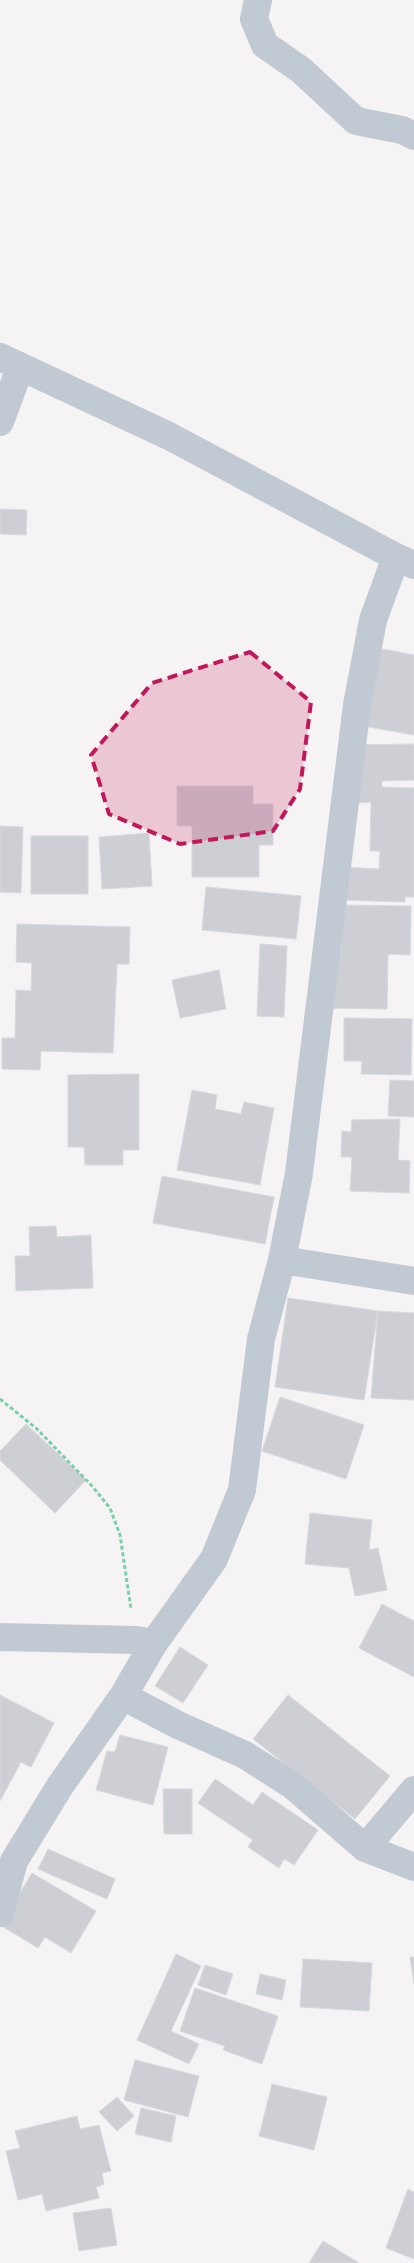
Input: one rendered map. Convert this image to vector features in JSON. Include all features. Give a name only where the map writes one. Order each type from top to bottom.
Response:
[{"type":"street","points":[[258,0],[254,19],[265,45],[301,70],[356,121],[402,130],[414,136]]},
{"type":"street","points":[[0,422],[10,362],[169,436],[405,561],[373,620],[357,705],[299,1173],[282,1260],[261,1339],[242,1490],[214,1559],[145,1641],[123,1696],[7,1858],[0,1913]]},
{"type":"street","points":[[282,1260],[414,1280]]},
{"type":"street","points":[[0,1637],[145,1641]]},
{"type":"street","points":[[123,1696],[178,1725],[245,1755],[292,1785],[365,1848],[414,1867]]},
{"type":"street","points":[[365,1848],[414,1790]]},
{"type":"path","points":[[0,1399],[37,1429],[92,1486],[110,1508],[120,1535],[145,1641]]},
{"type":"highlighted area","points":[[250,652],[311,702],[300,789],[273,831],[180,844],[109,814],[91,755],[152,683]]},
{"type":"building","points":[[0,509],[27,510],[26,535],[0,534]]},
{"type":"building","points":[[377,648],[414,655],[414,735],[363,726]]},
{"type":"building","points":[[414,744],[414,780],[382,781],[382,787],[414,788],[414,897],[405,897],[405,902],[341,900],[342,867],[379,869],[380,851],[370,851],[371,802],[356,803],[355,745]]},
{"type":"building","points":[[177,786],[253,786],[253,804],[273,804],[273,845],[259,845],[259,877],[192,877],[192,826],[177,826]]},
{"type":"building","points":[[0,826],[23,827],[21,893],[0,892]]},
{"type":"building","points":[[149,833],[152,886],[102,889],[99,837]]},
{"type":"building","points":[[31,836],[88,836],[88,894],[31,894]]},
{"type":"building","points":[[206,887],[301,896],[296,939],[202,930]]},
{"type":"building","points":[[342,905],[411,906],[410,955],[388,954],[387,1009],[325,1008],[326,952],[341,952]]},
{"type":"building","points":[[17,924],[130,927],[129,964],[117,964],[113,1053],[41,1051],[40,1070],[2,1069],[2,1038],[15,1038],[16,990],[31,991],[32,963],[16,962]]},
{"type":"building","points":[[260,944],[287,946],[284,1017],[257,1016]]},
{"type":"building","points":[[219,970],[226,1009],[180,1018],[172,980]]},
{"type":"building","points":[[344,1018],[412,1019],[411,1075],[361,1074],[362,1061],[344,1061]]},
{"type":"building","points":[[139,1074],[139,1150],[123,1150],[123,1165],[85,1165],[84,1147],[68,1147],[68,1075]]},
{"type":"building","points":[[390,1080],[414,1081],[414,1117],[388,1116]]},
{"type":"building","points":[[192,1090],[217,1095],[215,1109],[241,1114],[244,1102],[274,1108],[260,1185],[177,1170]]},
{"type":"building","points":[[400,1119],[398,1160],[410,1161],[409,1193],[350,1191],[352,1157],[341,1157],[342,1131],[351,1132],[352,1120]]},
{"type":"building","points":[[162,1176],[274,1197],[265,1244],[153,1223]]},
{"type":"building","points":[[56,1226],[57,1237],[91,1235],[93,1288],[16,1291],[15,1256],[30,1256],[29,1227]]},
{"type":"building","points":[[288,1298],[378,1311],[364,1400],[275,1387]]},
{"type":"building","points":[[378,1311],[414,1313],[414,1400],[371,1398]]},
{"type":"building","points":[[280,1397],[364,1425],[346,1479],[262,1451]]},
{"type":"building","points":[[26,1424],[86,1480],[55,1513],[0,1460],[0,1451]]},
{"type":"building","points":[[310,1513],[372,1520],[369,1550],[378,1548],[387,1590],[355,1596],[349,1568],[305,1564]]},
{"type":"building","points":[[382,1604],[414,1621],[414,1677],[359,1648]]},
{"type":"building","points":[[180,1647],[208,1665],[183,1703],[155,1686]]},
{"type":"building","points":[[0,1695],[54,1723],[31,1767],[21,1762],[0,1801]]},
{"type":"building","points":[[288,1695],[390,1776],[355,1819],[253,1739]]},
{"type":"building","points":[[120,1735],[168,1747],[153,1805],[96,1790],[107,1751],[115,1752]]},
{"type":"building","points":[[215,1779],[253,1805],[262,1792],[318,1830],[294,1865],[284,1859],[279,1868],[248,1847],[253,1840],[198,1803]]},
{"type":"building","points":[[163,1789],[192,1789],[192,1834],[164,1834]]},
{"type":"building","points":[[48,1849],[115,1879],[107,1899],[38,1869]]},
{"type":"building","points":[[32,1873],[96,1911],[71,1953],[45,1937],[38,1948],[0,1925]]},
{"type":"building","points":[[176,1954],[201,1966],[171,2031],[199,2044],[189,2064],[137,2040]]},
{"type":"building","points":[[410,1957],[414,1957],[414,1984]]},
{"type":"building","points":[[303,1959],[372,1963],[369,2011],[300,2007]]},
{"type":"building","points":[[205,1965],[233,1974],[226,1995],[198,1985]]},
{"type":"building","points":[[260,1974],[286,1980],[282,2000],[256,1994]]},
{"type":"building","points":[[195,1988],[278,2016],[262,2064],[223,2050],[225,2046],[180,2031]]},
{"type":"building","points":[[135,2060],[199,2076],[188,2117],[124,2100]]},
{"type":"building","points":[[272,2084],[327,2097],[314,2150],[259,2136]]},
{"type":"building","points":[[117,2097],[134,2116],[117,2131],[99,2112]]},
{"type":"building","points":[[141,2108],[176,2116],[171,2142],[135,2134]]},
{"type":"building","points":[[77,2116],[80,2129],[99,2125],[111,2171],[102,2173],[104,2184],[96,2187],[99,2198],[46,2211],[42,2194],[18,2200],[6,2151],[20,2148],[15,2131]]},
{"type":"building","points":[[408,2189],[414,2192],[414,2259],[386,2248]]},
{"type":"building","points":[[111,2208],[117,2245],[79,2251],[73,2213]]},
{"type":"building","points":[[323,2241],[359,2263],[309,2263]]}]
